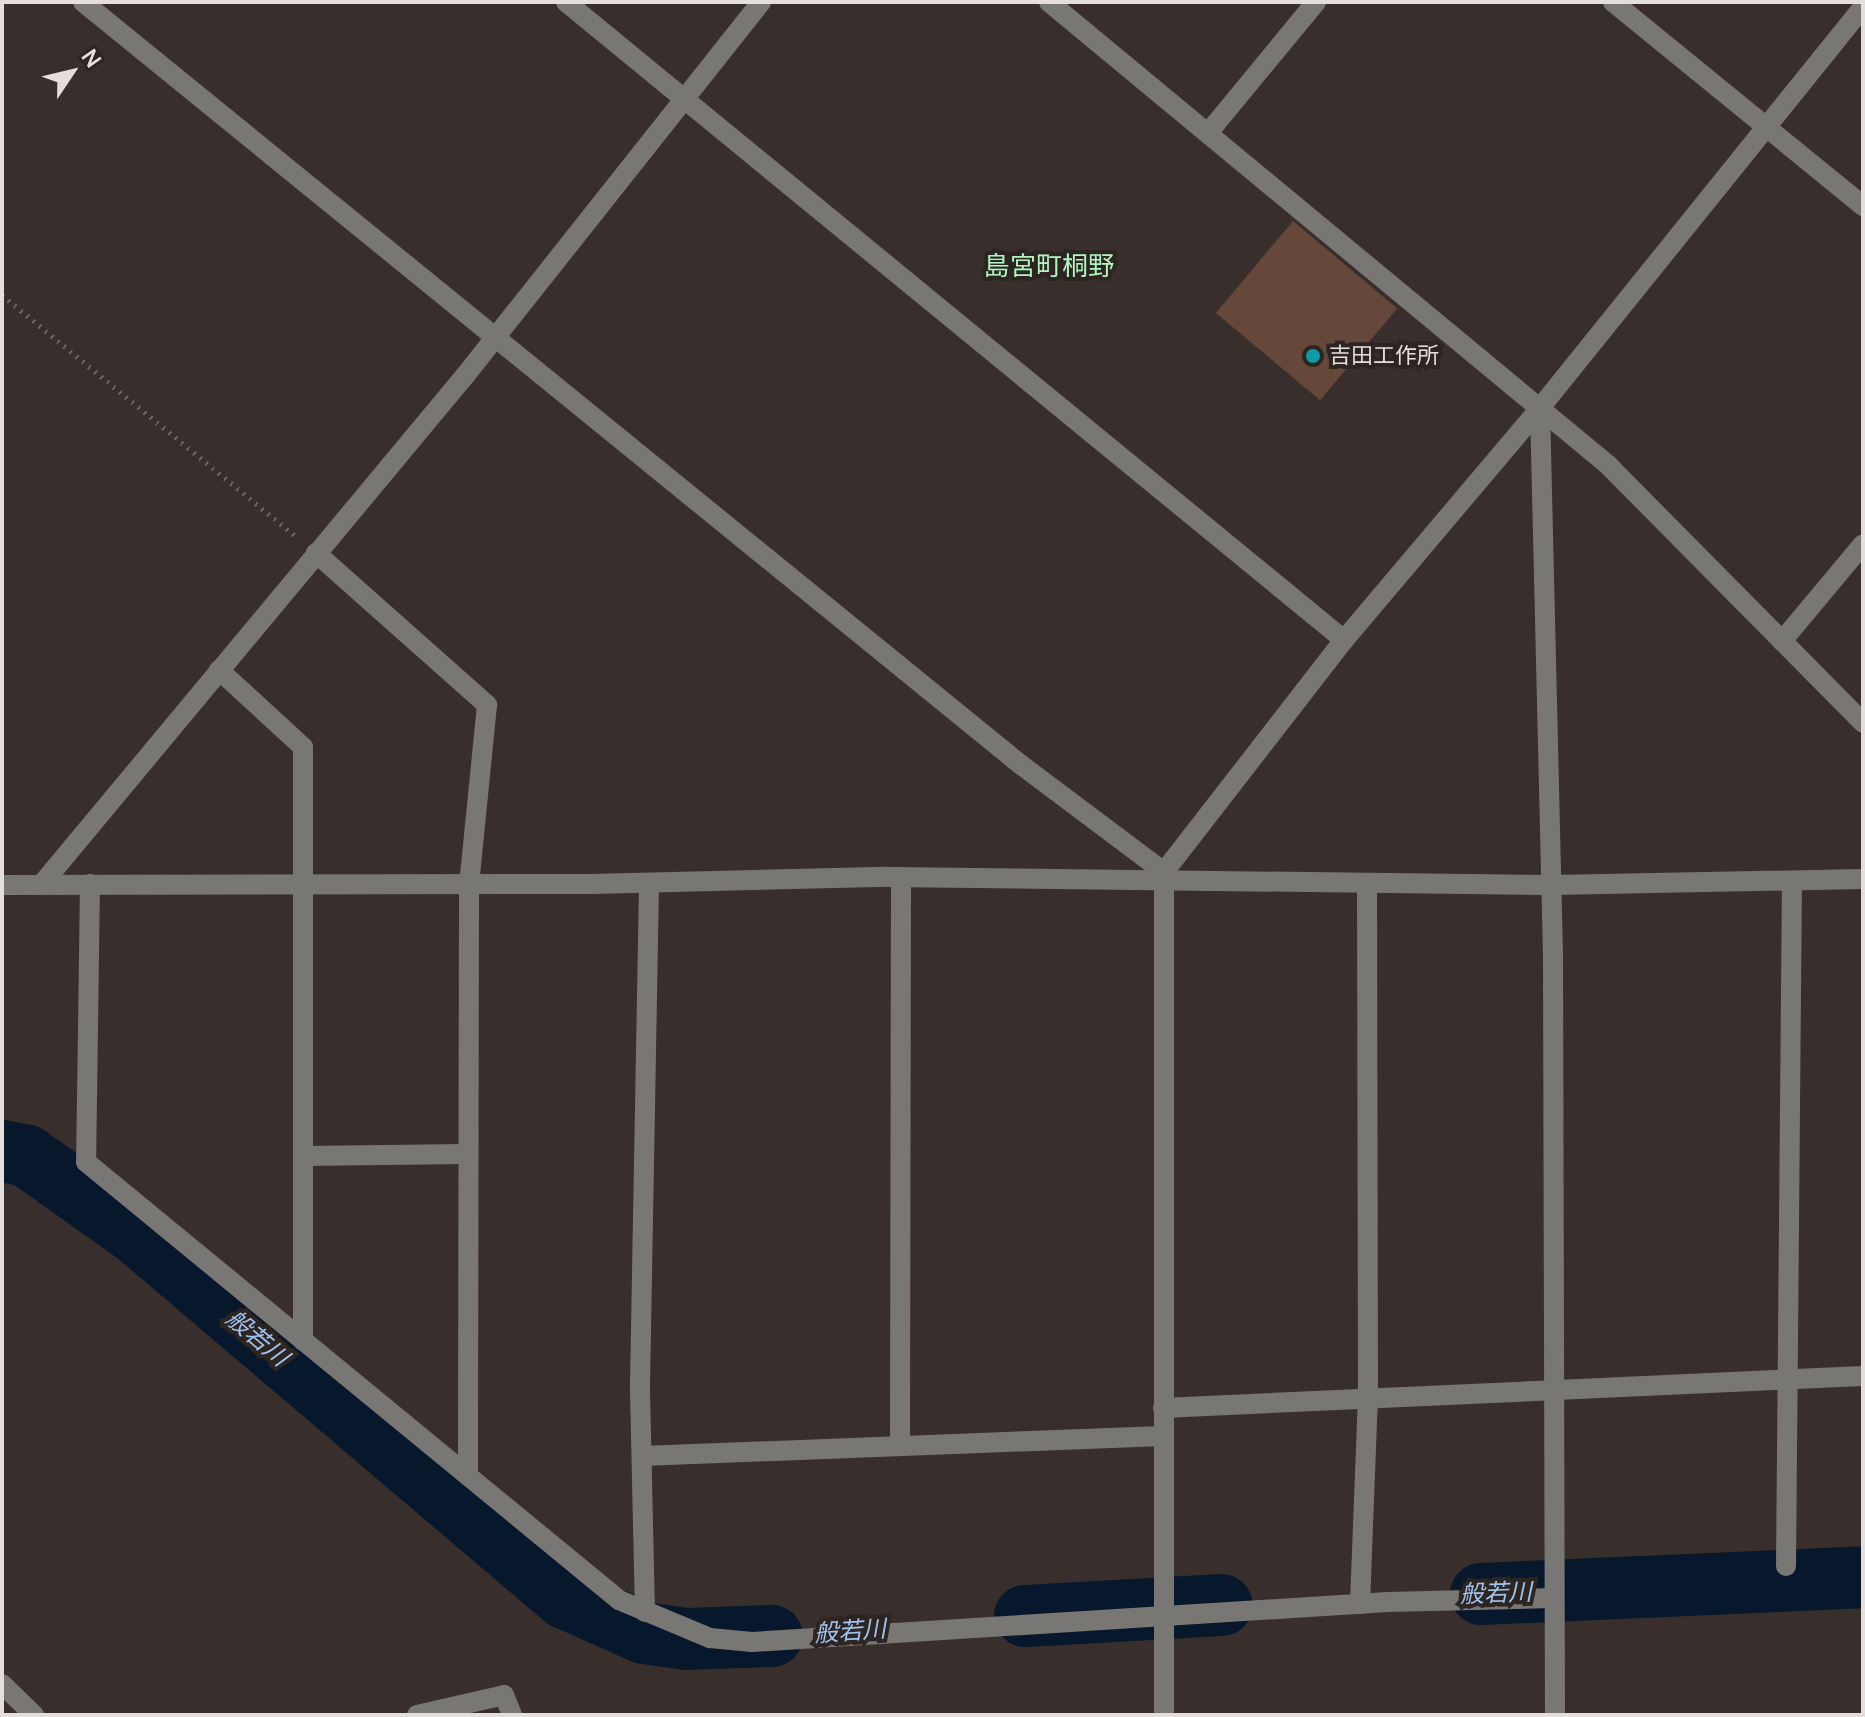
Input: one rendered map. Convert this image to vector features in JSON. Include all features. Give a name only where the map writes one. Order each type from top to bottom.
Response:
[{"type":"street","points":[[83,2],[1164,878]]},
{"type":"street","points":[[566,2],[1344,640]]},
{"type":"street","points":[[42,884],[495,337],[761,2]]},
{"type":"street","points":[[1049,2],[1608,465],[1863,723]]},
{"type":"street","points":[[1208,133],[1316,2]]},
{"type":"street","points":[[1613,2],[1863,206]]},
{"type":"street","points":[[1164,1715],[1164,878],[1344,640],[1540,408],[1863,7]]},
{"type":"street","points":[[1540,408],[1552,885],[1551,1392],[1555,1715]]},
{"type":"street","points":[[1782,641],[1863,544]]},
{"type":"street","points":[[316,553],[487,705],[469,885],[466,1154],[468,1475]]},
{"type":"street","points":[[219,670],[303,747],[306,885],[303,1341]]},
{"type":"street","points":[[900,1445],[901,877]]},
{"type":"street","points":[[2,885],[469,885],[901,877],[1552,885],[1863,879]]},
{"type":"street","points":[[1786,1566],[1792,881]]},
{"type":"street","points":[[645,1612],[642,1456],[649,883]]},
{"type":"street","points":[[90,884],[86,1162],[619,1600],[710,1638],[752,1642],[1360,1604],[1553,1598]]},
{"type":"street","points":[[1360,1604],[1368,1400],[1367,884]]},
{"type":"street","points":[[303,1156],[466,1154]]},
{"type":"street","points":[[1163,1408],[1863,1376]]},
{"type":"street","points":[[642,1456],[1163,1436]]},
{"type":"street","points":[[2,1684],[34,1715]]},
{"type":"street","points":[[417,1715],[504,1695],[512,1715]]},
{"type":"path","points":[[2,295],[316,553]]},
{"type":"building","name":"吉田工作所","points":[[1293,221],[1397,308],[1320,400],[1216,313]]},
{"type":"waterway","name":"般若川","points":[[2,1151],[27,1156],[138,1235],[565,1598],[644,1633],[686,1639],[772,1636]]},
{"type":"waterway","name":"般若川","points":[[1481,1594],[1863,1577]]},
{"type":"waterway","name":"般若川","points":[[1025,1616],[1222,1605]]},
{"type":"place","name":"吉田工作所","points":[[1313,356]]},
{"type":"district","name":"島宮町桐野","points":[[1049,266]]}]
